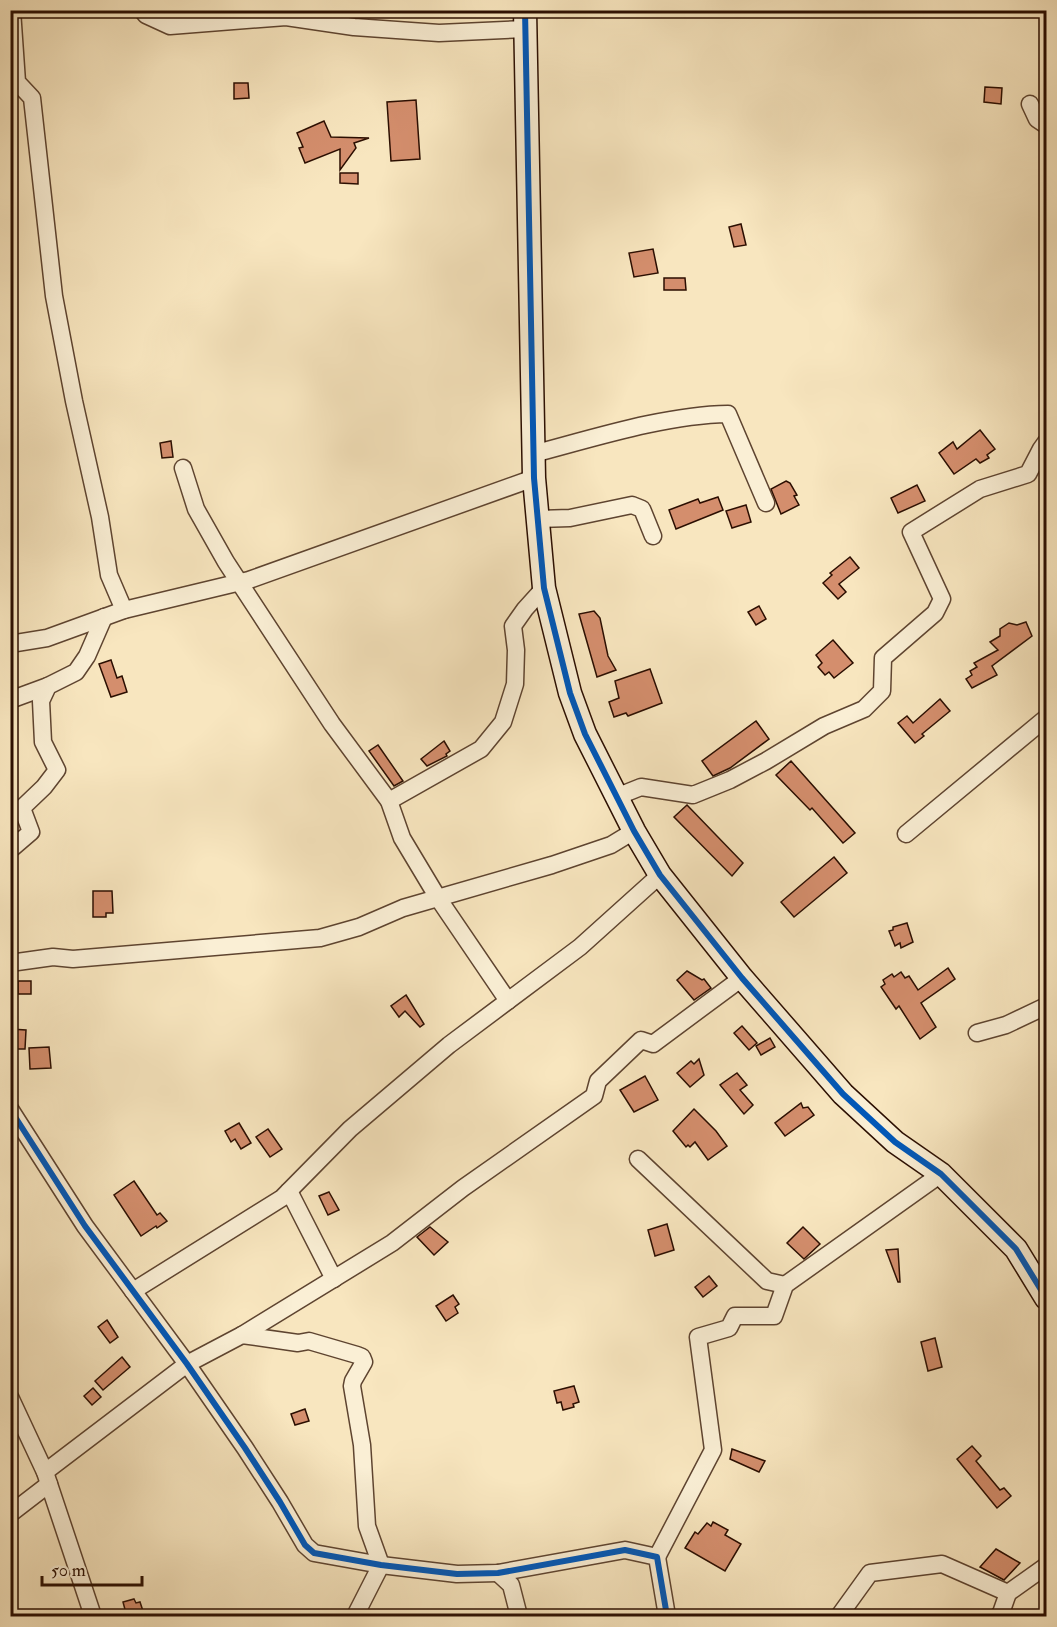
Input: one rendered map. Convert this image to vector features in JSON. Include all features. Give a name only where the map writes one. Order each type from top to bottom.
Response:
[{"type":"street","points":[[12,10],[17,82],[32,98],[54,296],[74,401],[100,516],[109,575],[124,610]]},
{"type":"street","points":[[142,10],[146,15],[170,26],[286,17],[354,27],[439,33],[525,20],[534,478],[544,588],[570,693],[585,734],[634,831],[660,875],[742,978],[843,1094],[895,1142],[941,1174],[1016,1249],[1045,1293]]},
{"type":"street","points":[[1030,104],[1038,119],[1047,125]]},
{"type":"street","points":[[533,454],[618,432],[704,414],[728,414],[766,503]]},
{"type":"street","points":[[616,797],[641,787],[693,795],[730,780],[824,726],[864,709],[882,691],[883,658],[935,613],[942,599],[911,532],[980,489],[1028,474],[1047,442]]},
{"type":"street","points":[[183,468],[196,508],[239,582],[332,724],[389,801],[402,838],[438,898],[508,1001]]},
{"type":"street","points":[[10,644],[47,638],[124,610],[239,582],[534,478]]},
{"type":"street","points":[[538,519],[570,518],[632,505],[642,509],[653,536]]},
{"type":"street","points":[[389,801],[481,749],[503,722],[515,684],[516,650],[513,626],[544,588]]},
{"type":"street","points":[[10,700],[48,686],[76,672],[87,656],[104,617]]},
{"type":"street","points":[[10,850],[31,832],[22,808],[44,787],[57,770],[43,742],[41,701],[48,686]]},
{"type":"street","points":[[906,834],[1047,718]]},
{"type":"street","points":[[10,963],[53,957],[73,959],[320,938],[359,927],[403,908],[580,856],[622,840],[634,831]]},
{"type":"street","points":[[133,1291],[282,1197],[350,1130],[449,1045],[580,946],[660,875]]},
{"type":"street","points":[[10,1514],[47,1478],[187,1365],[242,1335],[392,1244],[463,1188],[594,1096],[598,1082],[641,1040],[653,1044],[742,978]]},
{"type":"street","points":[[977,1034],[1006,1025],[1047,1006]]},
{"type":"street","points":[[10,1109],[85,1226],[187,1365],[257,1466],[305,1545],[314,1552],[381,1565],[458,1574],[498,1573],[625,1550],[657,1557]]},
{"type":"street","points":[[638,1159],[767,1281],[785,1285]]},
{"type":"street","points":[[667,1617],[657,1557],[713,1450],[698,1337],[729,1328],[735,1316],[774,1316],[785,1285],[941,1174]]},
{"type":"street","points":[[289,1191],[334,1279]]},
{"type":"street","points":[[242,1335],[298,1343],[309,1341],[362,1357],[363,1366],[352,1386],[362,1445],[367,1526],[381,1565],[357,1613],[343,1617]]},
{"type":"street","points":[[10,1396],[30,1435],[47,1478],[93,1617]]},
{"type":"street","points":[[839,1617],[870,1573],[942,1564],[1008,1593]]},
{"type":"street","points":[[998,1617],[1008,1593],[1047,1566]]},
{"type":"street","points":[[498,1573],[511,1586],[519,1617]]},
{"type":"building","points":[[234,83],[248,83],[249,98],[234,99]]},
{"type":"building","points":[[985,87],[1002,88],[1001,104],[984,102]]},
{"type":"building","points":[[416,100],[420,159],[391,161],[387,102]]},
{"type":"building","points":[[324,121],[331,137],[369,138],[354,143],[356,148],[340,170],[340,149],[305,163],[299,148],[303,147],[297,133]]},
{"type":"building","points":[[340,173],[358,173],[358,184],[340,183]]},
{"type":"building","points":[[741,224],[746,245],[734,247],[729,227]]},
{"type":"building","points":[[653,249],[658,273],[634,277],[629,253]]},
{"type":"building","points":[[664,278],[685,278],[686,290],[664,290]]},
{"type":"building","points":[[980,430],[995,449],[987,455],[989,458],[980,463],[976,459],[954,474],[939,453],[953,442],[957,449]]},
{"type":"building","points":[[171,441],[173,457],[162,458],[160,443]]},
{"type":"building","points":[[786,481],[790,483],[797,495],[794,496],[799,505],[781,514],[771,489]]},
{"type":"building","points":[[917,485],[925,501],[898,513],[891,498]]},
{"type":"building","points":[[718,497],[723,510],[676,529],[669,510],[698,499],[700,503]]},
{"type":"building","points":[[746,505],[751,522],[732,528],[726,511]]},
{"type":"building","points":[[850,557],[859,568],[839,584],[846,592],[838,599],[823,583],[832,575],[830,573]]},
{"type":"building","points":[[759,606],[766,619],[756,625],[748,612]]},
{"type":"building","points":[[594,611],[600,618],[608,656],[616,670],[597,677],[579,614]]},
{"type":"building","points":[[1026,622],[1032,636],[992,666],[997,675],[972,688],[966,679],[972,675],[970,671],[977,667],[974,663],[998,650],[990,642],[1000,636],[1000,629],[1009,623],[1017,625]]},
{"type":"building","points":[[833,640],[853,663],[834,678],[829,672],[825,675],[818,667],[822,663],[816,655]]},
{"type":"building","points":[[111,660],[117,678],[122,676],[127,692],[111,697],[99,664]]},
{"type":"building","points":[[650,669],[662,703],[628,716],[626,713],[614,717],[609,702],[619,698],[615,681]]},
{"type":"building","points":[[940,699],[950,711],[922,734],[924,736],[915,743],[898,723],[907,716],[913,723]]},
{"type":"building","points":[[756,721],[769,739],[730,768],[713,776],[702,761]]},
{"type":"building","points":[[444,741],[450,751],[446,754],[447,756],[427,766],[421,759]]},
{"type":"building","points":[[378,745],[403,781],[394,786],[369,751]]},
{"type":"building","points":[[791,761],[855,833],[843,843],[812,808],[810,810],[776,775]]},
{"type":"building","points":[[687,805],[743,863],[732,876],[674,817]]},
{"type":"building","points":[[834,857],[847,873],[794,917],[781,902]]},
{"type":"building","points":[[93,891],[112,891],[113,913],[106,913],[106,917],[93,917]]},
{"type":"building","points":[[907,923],[913,942],[901,948],[900,943],[895,946],[889,931],[893,930],[893,927]]},
{"type":"building","points":[[948,968],[955,979],[921,1003],[936,1027],[920,1039],[899,1006],[896,1009],[881,987],[885,984],[883,980],[892,974],[894,977],[901,972],[905,978],[909,976],[918,990]]},
{"type":"building","points":[[687,971],[704,979],[711,988],[694,1000],[677,980]]},
{"type":"building","points":[[18,981],[31,981],[31,994],[18,994]]},
{"type":"building","points":[[406,995],[424,1024],[420,1027],[405,1011],[399,1017],[391,1006]]},
{"type":"building","points":[[742,1026],[757,1043],[749,1050],[734,1033]]},
{"type":"building","points":[[10,1029],[26,1030],[25,1049],[10,1049]]},
{"type":"building","points":[[770,1038],[775,1047],[761,1055],[756,1046]]},
{"type":"building","points":[[49,1047],[51,1068],[30,1069],[29,1048]]},
{"type":"building","points":[[699,1059],[704,1075],[690,1087],[677,1073],[691,1061],[694,1064]]},
{"type":"building","points":[[737,1073],[747,1085],[740,1090],[753,1105],[744,1114],[720,1085]]},
{"type":"building","points":[[645,1076],[658,1100],[634,1112],[620,1090]]},
{"type":"building","points":[[801,1103],[803,1108],[808,1107],[814,1115],[785,1136],[775,1123]]},
{"type":"building","points":[[694,1109],[727,1146],[708,1160],[695,1142],[690,1147],[688,1145],[686,1147],[673,1131]]},
{"type":"building","points":[[239,1123],[251,1143],[241,1149],[235,1139],[231,1142],[225,1131]]},
{"type":"building","points":[[268,1129],[282,1149],[270,1157],[256,1137]]},
{"type":"building","points":[[134,1181],[157,1215],[160,1213],[167,1221],[141,1236],[114,1195]]},
{"type":"building","points":[[329,1192],[339,1210],[328,1215],[319,1196]]},
{"type":"building","points":[[667,1224],[674,1250],[655,1256],[648,1230]]},
{"type":"building","points":[[430,1227],[448,1242],[434,1255],[417,1237]]},
{"type":"building","points":[[803,1227],[820,1244],[804,1259],[787,1243]]},
{"type":"building","points":[[898,1249],[900,1282],[898,1282],[886,1250]]},
{"type":"building","points":[[709,1276],[717,1286],[703,1297],[695,1287]]},
{"type":"building","points":[[453,1295],[459,1304],[455,1307],[458,1313],[446,1321],[436,1306]]},
{"type":"building","points":[[107,1320],[118,1337],[110,1343],[98,1327]]},
{"type":"building","points":[[935,1338],[942,1367],[928,1371],[921,1342]]},
{"type":"building","points":[[122,1357],[130,1367],[103,1390],[95,1381]]},
{"type":"building","points":[[574,1386],[579,1402],[573,1404],[574,1407],[563,1410],[561,1402],[557,1403],[554,1391]]},
{"type":"building","points":[[93,1388],[101,1397],[92,1405],[84,1396]]},
{"type":"building","points":[[305,1409],[309,1421],[295,1425],[291,1414]]},
{"type":"building","points":[[972,1446],[981,1456],[976,1461],[1000,1490],[1004,1488],[1011,1496],[997,1508],[957,1459]]},
{"type":"building","points":[[732,1449],[765,1461],[759,1472],[730,1459]]},
{"type":"building","points":[[713,1522],[728,1530],[725,1535],[741,1544],[725,1571],[685,1548],[695,1532],[698,1534],[707,1523],[711,1526]]},
{"type":"building","points":[[996,1549],[1020,1563],[1004,1580],[980,1567]]},
{"type":"building","points":[[134,1599],[136,1603],[140,1602],[145,1617],[127,1617],[123,1602]]},
{"type":"cycle path","points":[[525,10],[534,478],[544,588],[570,693],[585,734],[634,831],[660,875],[742,978],[843,1094],[895,1142],[941,1174],[1016,1249],[1046,1298]]},
{"type":"cycle path","points":[[10,1109],[85,1226],[187,1364],[245,1448],[305,1545],[314,1553],[381,1565],[457,1574],[498,1573],[625,1550],[657,1557],[667,1616]]}]
